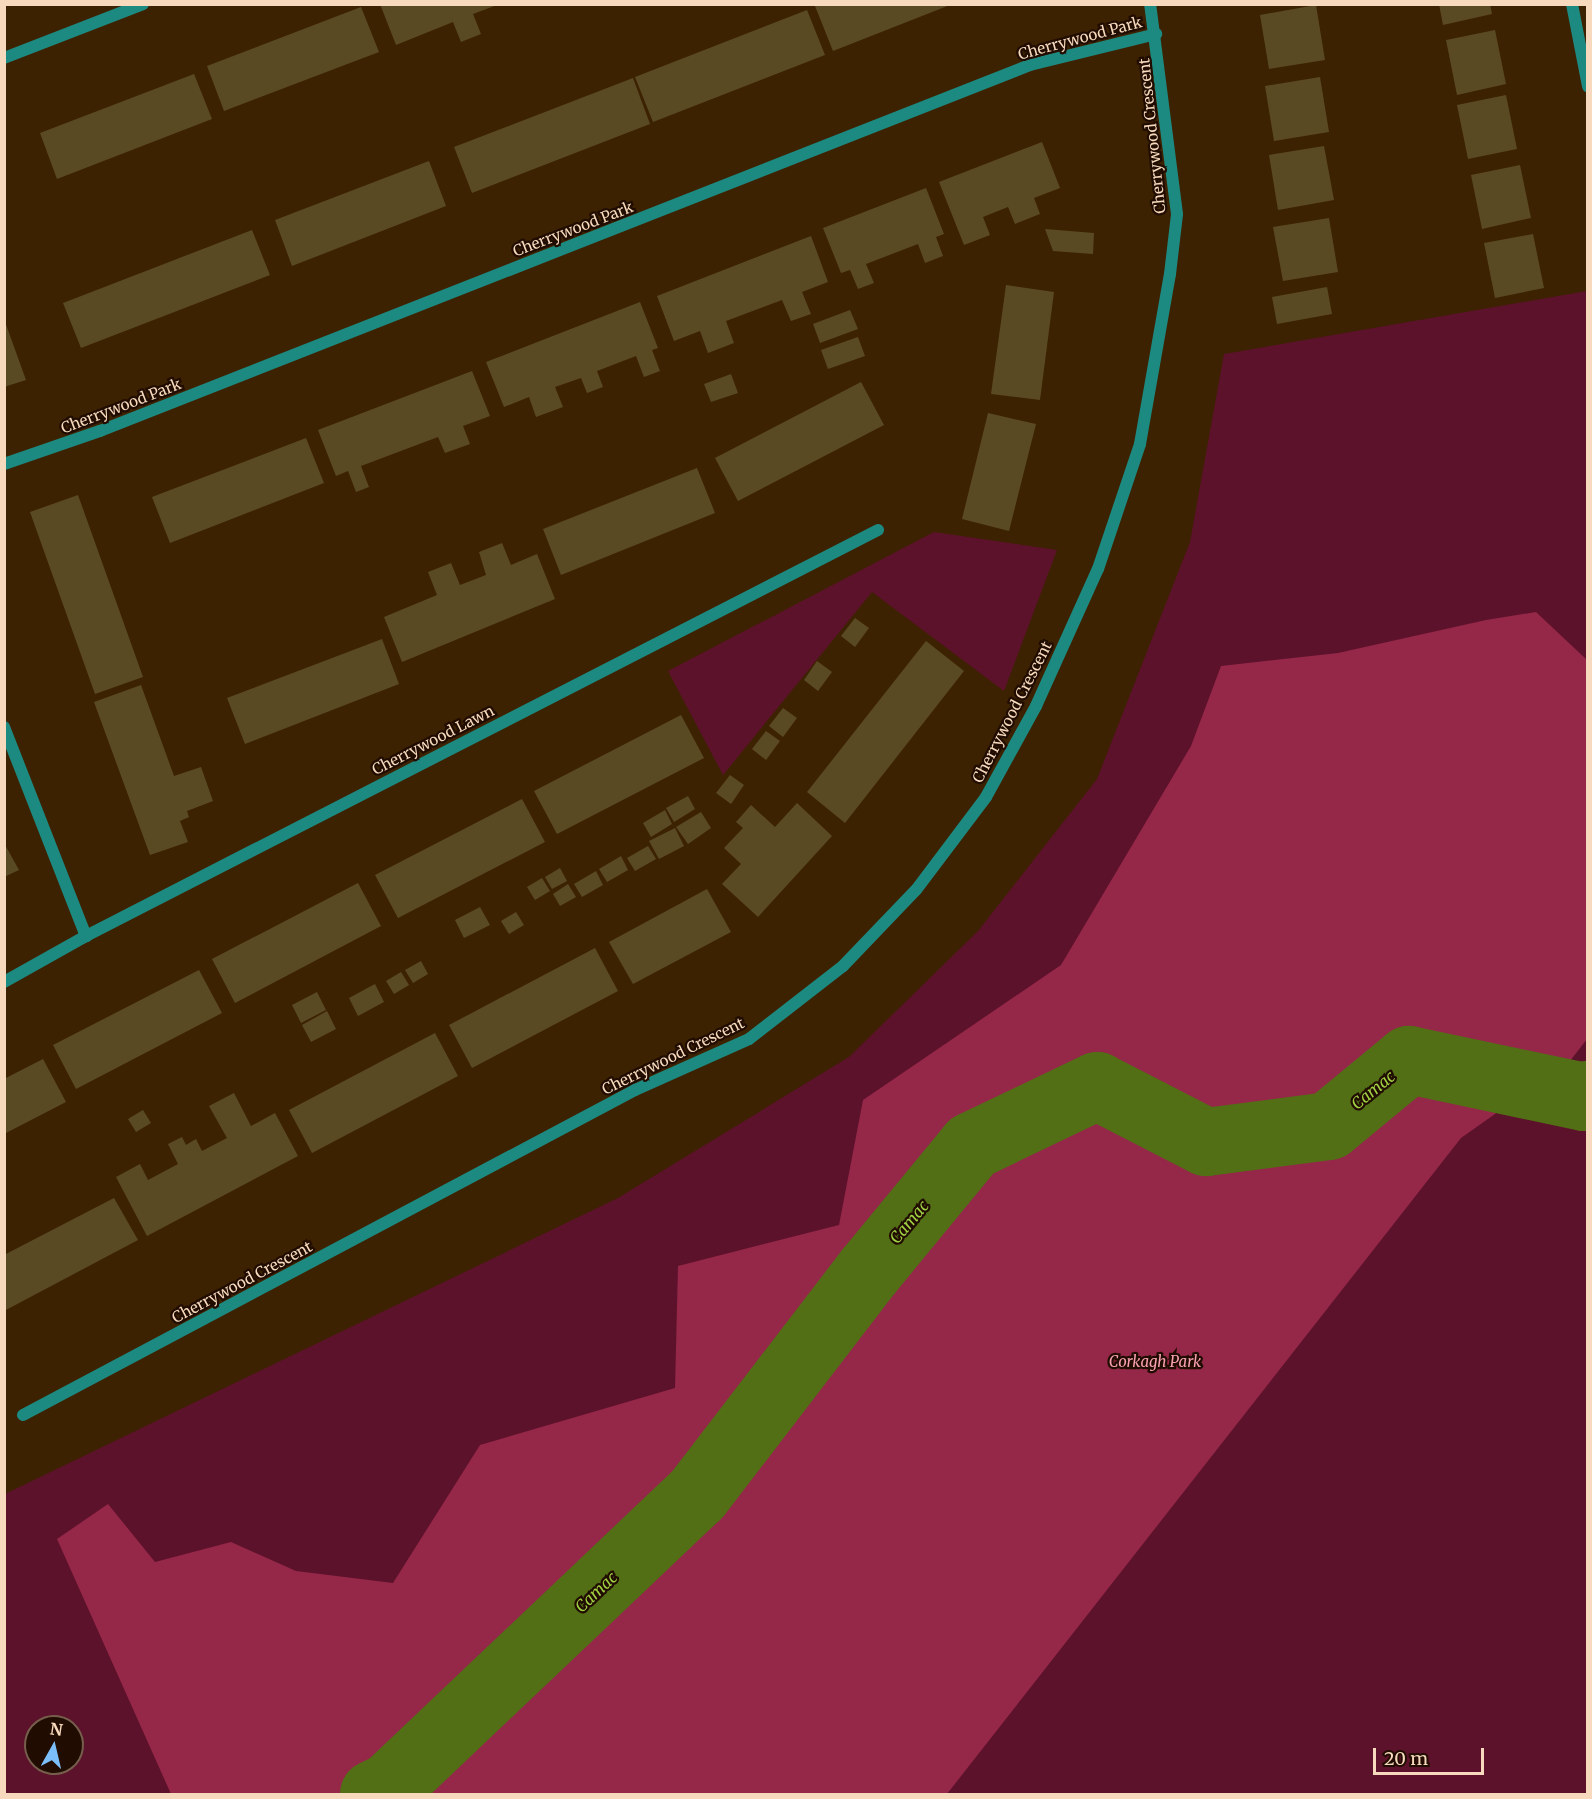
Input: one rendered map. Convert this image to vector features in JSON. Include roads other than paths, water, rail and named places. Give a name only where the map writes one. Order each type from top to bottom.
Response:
[{"type":"street","points":[[4,58],[143,4]]},
{"type":"street","name":"Cherrywood Crescent","points":[[23,1415],[634,1090],[749,1039],[843,966],[916,890],[986,797],[1036,706],[1098,569],[1140,444],[1170,274],[1177,214],[1156,34],[1150,4]]},
{"type":"street","points":[[1572,4],[1587,86]]},
{"type":"street","name":"Cherrywood Park","points":[[4,464],[100,431],[1030,65],[1156,34]]},
{"type":"street","name":"Cherrywood Lawn","points":[[4,982],[86,936],[878,530]]},
{"type":"street","points":[[4,728],[86,936]]},
{"type":"waterway","name":"Camac","points":[[374,1794],[389,1787],[697,1495],[869,1271],[972,1146],[1097,1086],[1206,1142],[1329,1126],[1409,1060],[1585,1097],[1588,1095]]},
{"type":"waterway","name":"Camac","points":[[385,1794],[389,1787]]},
{"type":"park label","name":"Corkagh Park","points":[[1155,1362]]}]
